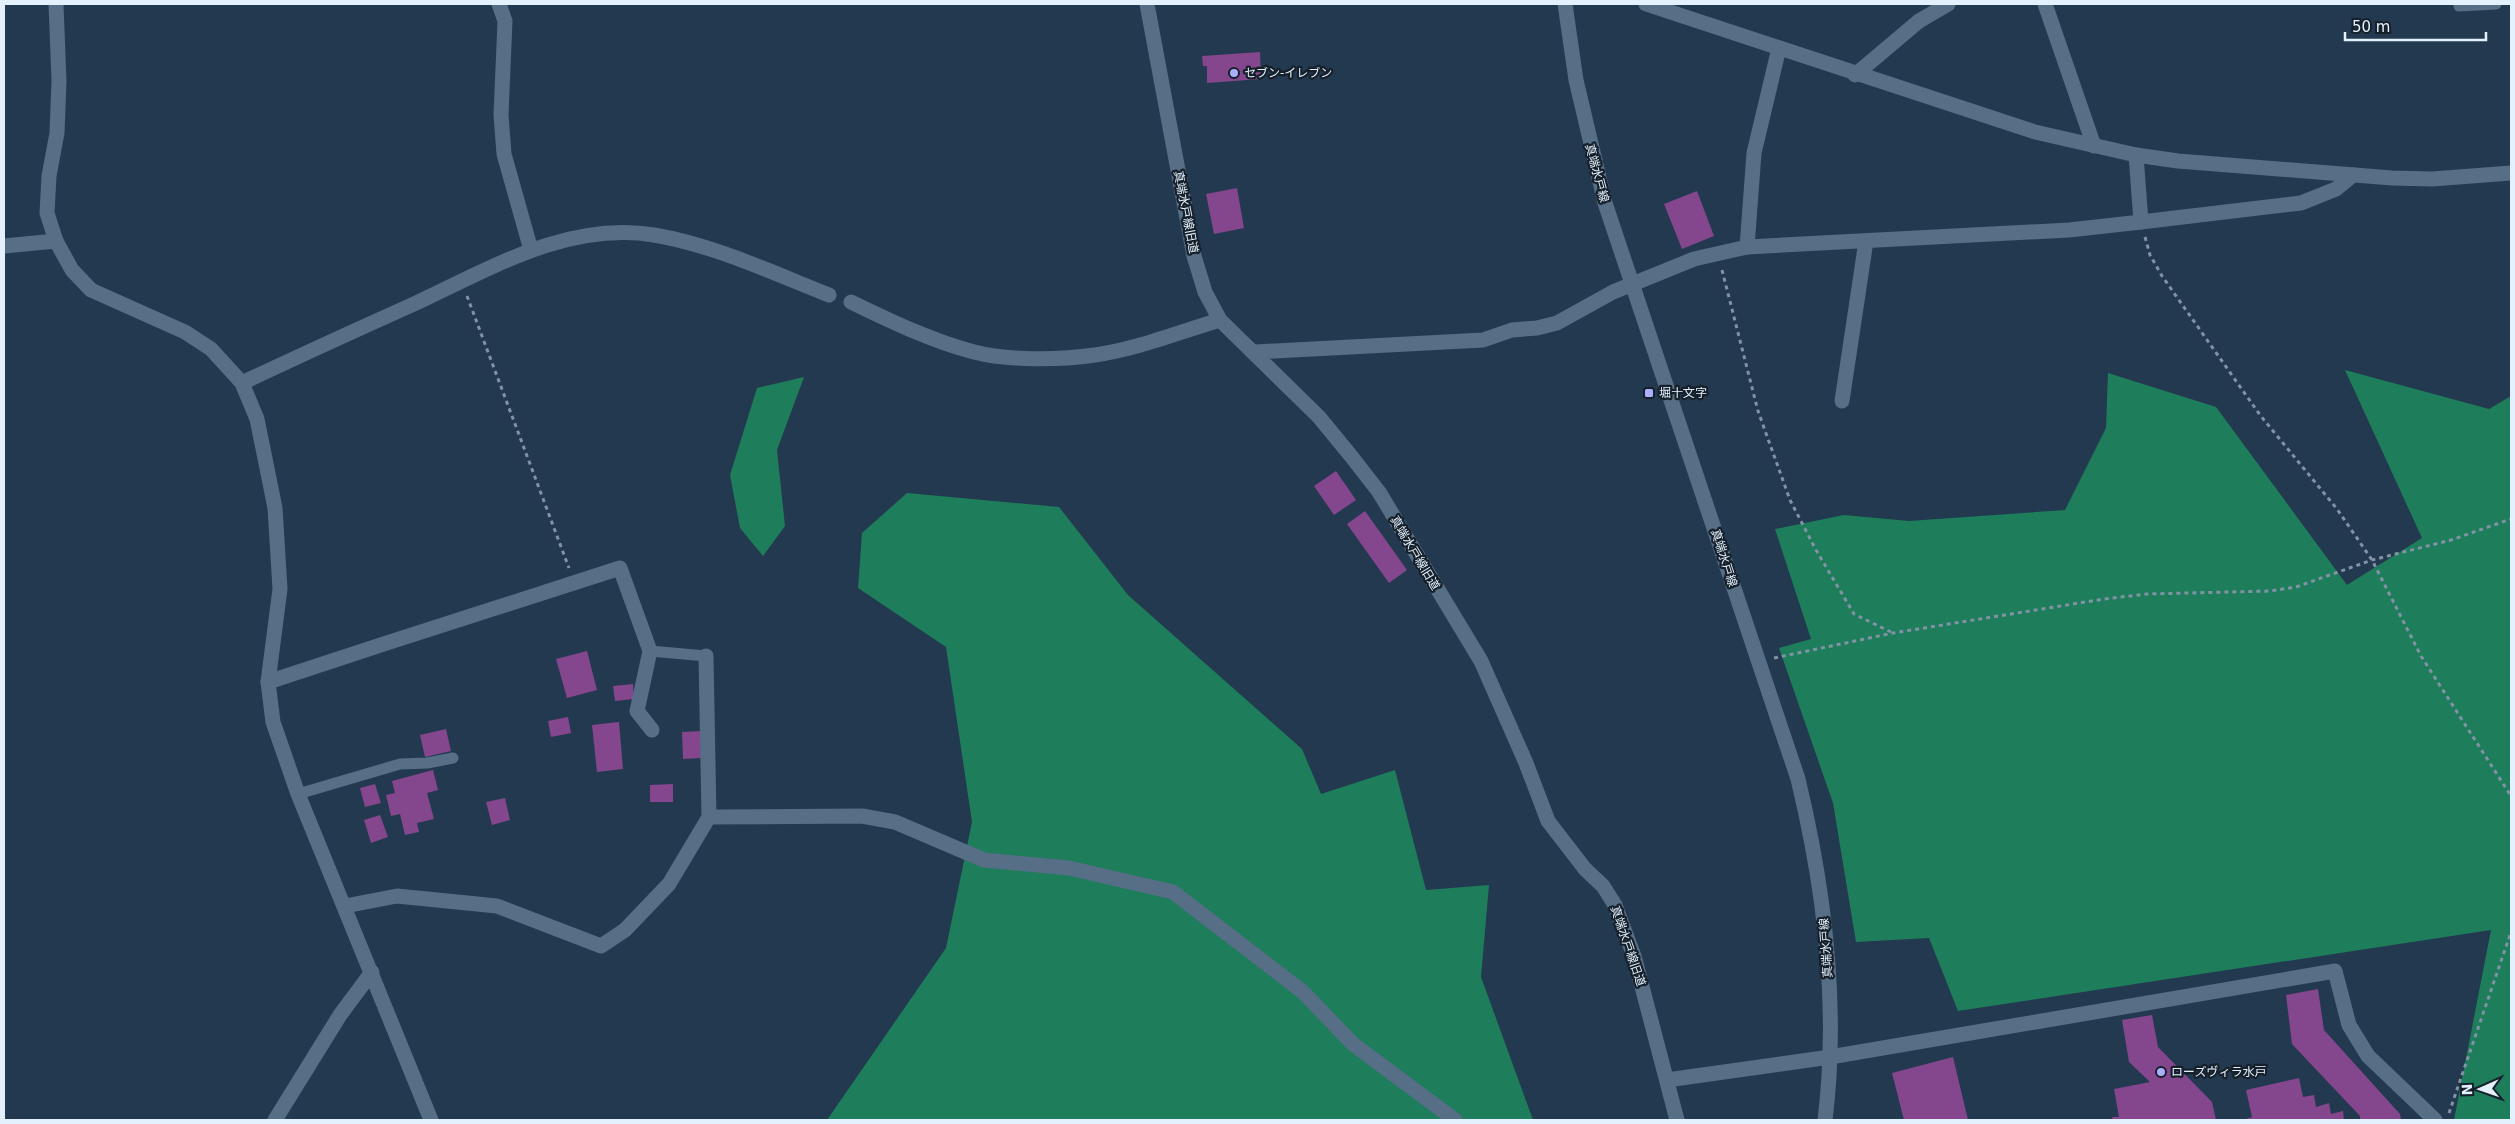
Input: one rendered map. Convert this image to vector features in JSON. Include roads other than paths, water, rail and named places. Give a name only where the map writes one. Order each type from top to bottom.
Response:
[{"type":"street","points":[[56,4],[59,81],[57,133],[49,176],[47,213],[56,241],[72,270],[90,290],[185,332],[210,349],[242,383],[257,419],[275,508],[280,589],[268,682],[273,722],[298,794],[431,1120]]},
{"type":"street","points":[[499,4],[506,22],[501,115],[504,154],[531,250]]},
{"type":"street","name":"真端水戸線旧道","points":[[1147,4],[1194,256],[1205,292],[1220,320],[1319,417],[1373,485],[1480,662],[1526,763],[1548,821],[1580,863],[1604,886],[1616,905],[1634,956],[1677,1120]]},
{"type":"street","name":"真端水戸線","points":[[1565,4],[1570,50],[1588,137],[1605,203],[1798,779],[1819,879],[1827,944],[1830,1057],[1825,1120]]},
{"type":"street","points":[[1646,4],[2035,132],[2136,155],[2178,161],[2353,175],[2432,179],[2511,173]]},
{"type":"street","points":[[1855,74],[1919,21],[1948,4]]},
{"type":"street","points":[[2045,4],[2094,146]]},
{"type":"street","points":[[1747,247],[1754,153],[1779,48]]},
{"type":"street","points":[[2136,155],[2141,222]]},
{"type":"street","points":[[1254,352],[1483,340],[1512,330],[1538,328],[1557,323],[1613,292],[1694,259],[1717,252],[1747,247],[2069,230],[2301,203],[2336,189],[2353,175]]},
{"type":"street","points":[[242,383],[531,250],[588,236],[613,233],[652,235],[719,253],[829,295]]},
{"type":"street","points":[[4,246],[56,241]]},
{"type":"street","points":[[1842,401],[1866,241]]},
{"type":"street","points":[[851,302],[890,322],[975,352],[1057,359],[1097,355],[1220,320]]},
{"type":"street","points":[[268,682],[428,628],[520,602],[620,568],[650,650],[637,711],[652,730]]},
{"type":"street","points":[[345,906],[397,896],[497,906],[601,946],[625,930],[669,884],[709,817],[706,656]]},
{"type":"street","points":[[709,817],[862,816],[895,822],[984,860],[1069,868],[1173,892],[1303,992],[1353,1044],[1455,1120]]},
{"type":"street","points":[[1667,1080],[1830,1057],[2335,971],[2349,1026],[2368,1056],[2435,1120]]},
{"type":"street","points":[[275,1120],[340,1015],[372,972]]},
{"type":"lane","points":[[2459,4],[2459,6],[2496,4]]},
{"type":"lane","points":[[650,650],[706,656]]},
{"type":"lane","points":[[298,794],[400,764],[427,763],[453,758]]},
{"type":"place","name":"セブン-イレブン","points":[[1234,73]]},
{"type":"place","name":"堀十文字","points":[[1649,393]]},
{"type":"place","name":"ローズヴィラ水戸","points":[[2161,1072]]}]
